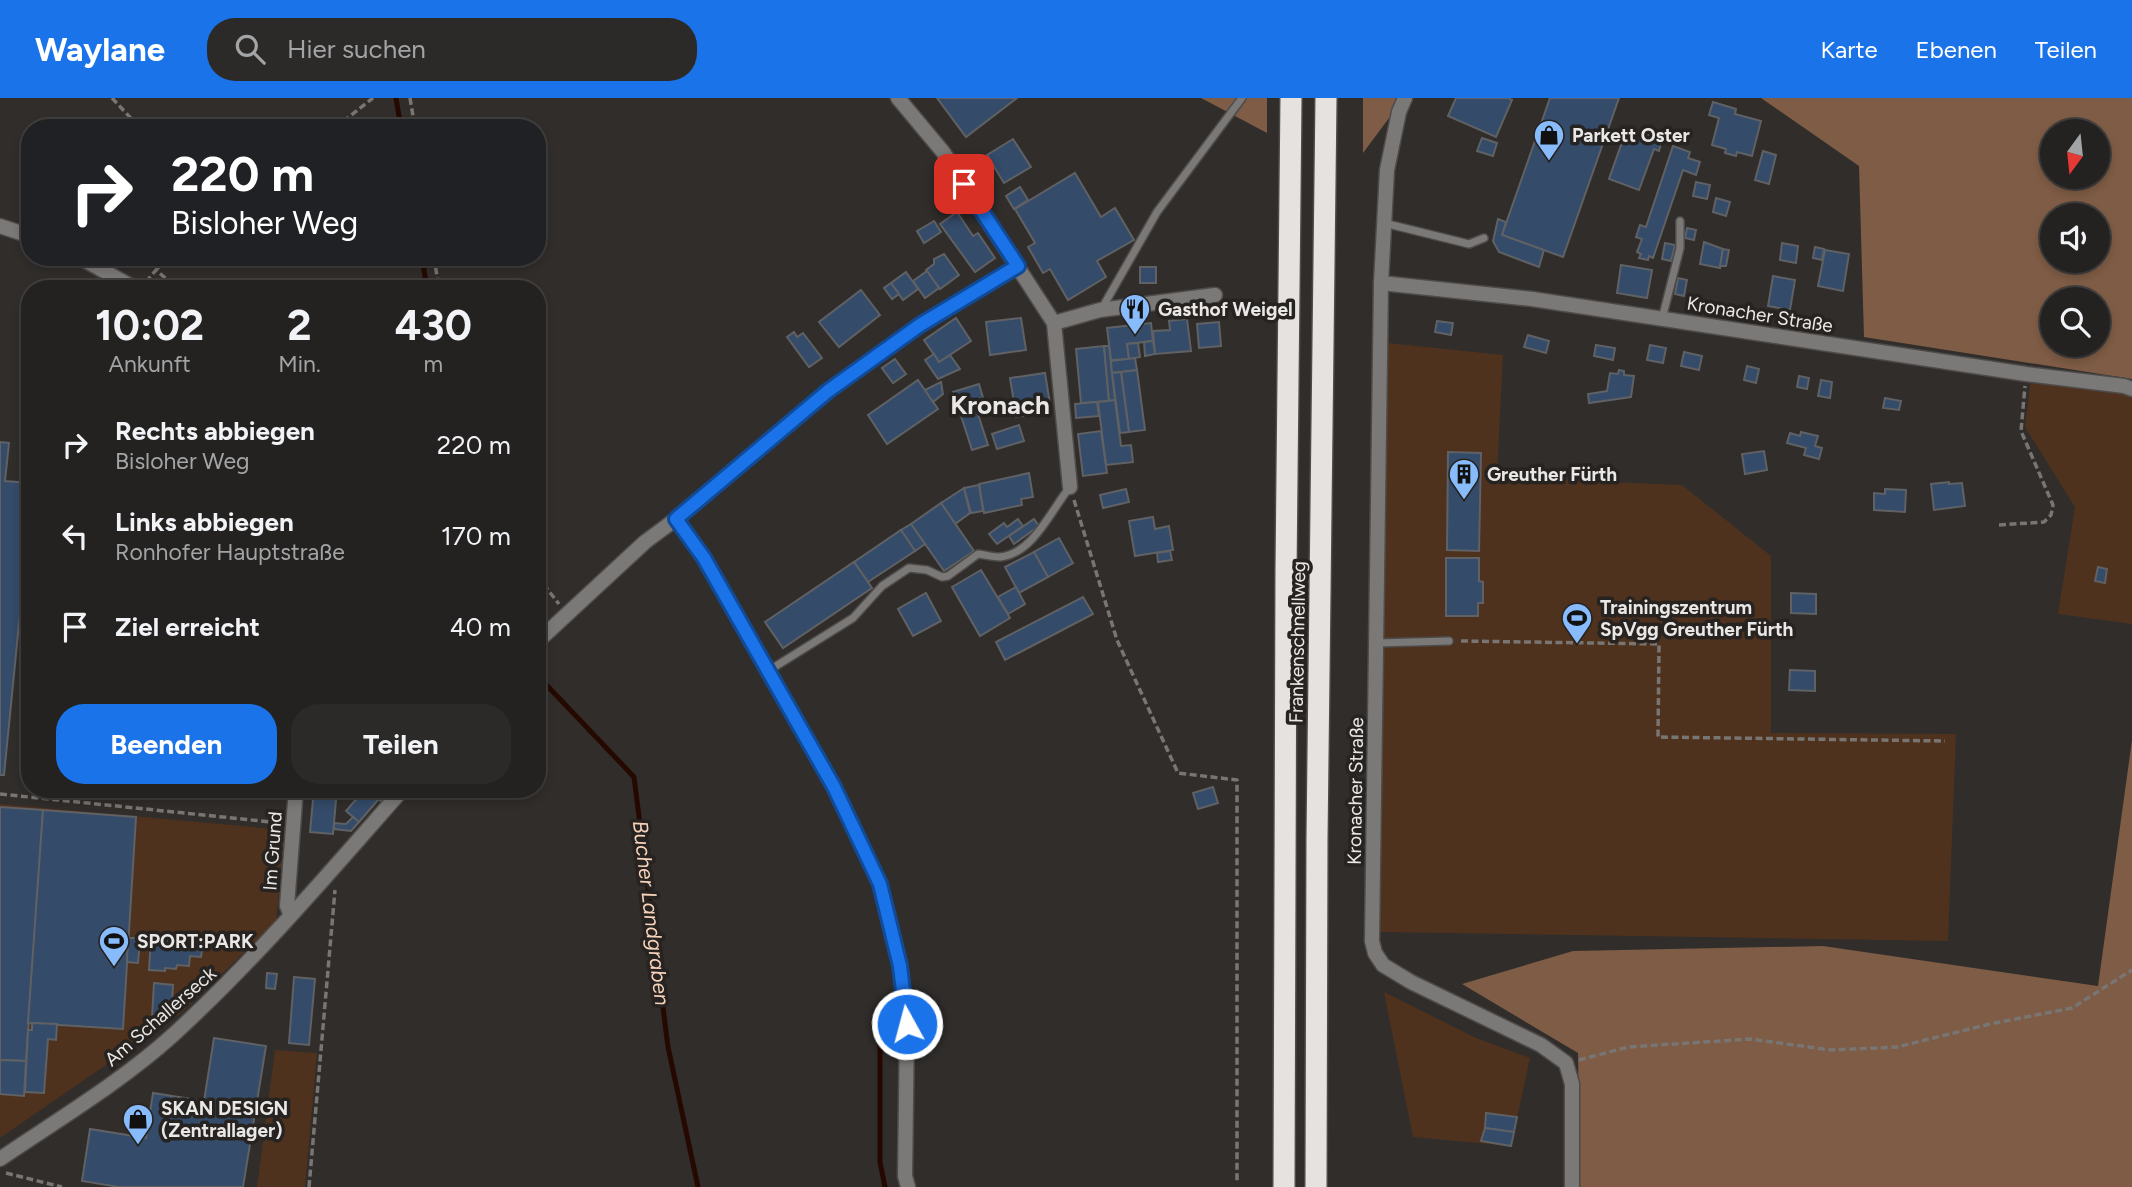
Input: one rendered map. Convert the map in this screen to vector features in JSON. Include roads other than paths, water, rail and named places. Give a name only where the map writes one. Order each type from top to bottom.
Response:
[{"type":"highway","name":"Frankenschnellweg","points":[[1284,1187],[1285,666],[1291,98]]},
{"type":"highway","name":"Frankenschnellweg","points":[[1316,1187],[1326,98]]},
{"type":"street","points":[[898,98],[943,152],[1054,323],[1070,487]]},
{"type":"street","name":"Kronacher Straße","points":[[1405,98],[1387,170],[1381,283],[1371,941],[1383,965],[1411,982],[1541,1045],[1566,1063],[1572,1084],[1572,1187]]},
{"type":"street","points":[[0,226],[21,233]]},
{"type":"street","points":[[96,266],[121,280]]},
{"type":"street","points":[[546,633],[645,542],[838,384],[920,325],[1018,266]]},
{"type":"street","name":"Kronacher Straße","points":[[1381,283],[1532,299],[2132,389]]},
{"type":"street","points":[[1054,323],[1100,310],[1215,295]]},
{"type":"street","points":[[676,519],[704,558],[834,787],[880,884],[900,966],[907,1024],[905,1176],[908,1187]]},
{"type":"street","name":"Im Grund","points":[[291,915],[287,906],[295,798]]},
{"type":"street","name":"Am Schallerseck","points":[[0,1159],[126,1074],[172,1036],[240,971],[395,798]]},
{"type":"lane","points":[[1100,310],[1157,212],[1242,98]]},
{"type":"lane","points":[[1662,319],[1680,248],[1680,221]]},
{"type":"lane","points":[[1384,223],[1469,244],[1484,238]]},
{"type":"lane","points":[[768,671],[853,618],[882,586],[909,568],[927,570],[942,577],[948,576],[978,554],[997,557],[1008,555],[1040,533],[1055,505],[1070,487]]},
{"type":"lane","points":[[1377,643],[1449,641]]},
{"type":"waterway","name":"Bucher Landgraben","points":[[396,98],[400,119]]},
{"type":"waterway","name":"Bucher Landgraben","points":[[423,266],[426,280]]},
{"type":"waterway","name":"Bucher Landgraben","points":[[546,684],[634,777],[668,1047],[698,1187]]},
{"type":"waterway","points":[[880,1030],[880,1162],[885,1187]]},
{"type":"place","name":"Parkett Oster","points":[[1549,162]]},
{"type":"place","name":"Gasthof Weigel","points":[[1135,336]]},
{"type":"place","name":"Greuther Fürth","points":[[1464,501]]},
{"type":"place","name":"Trainingszentrum SpVgg Greuther Fürth","points":[[1577,645]]},
{"type":"place","name":"SPORT:PARK","points":[[114,968]]},
{"type":"place","name":"SKAN DESIGN (Zentrallager)","points":[[138,1146]]},
{"type":"district","name":"Kronach","points":[[1000,405]]}]
